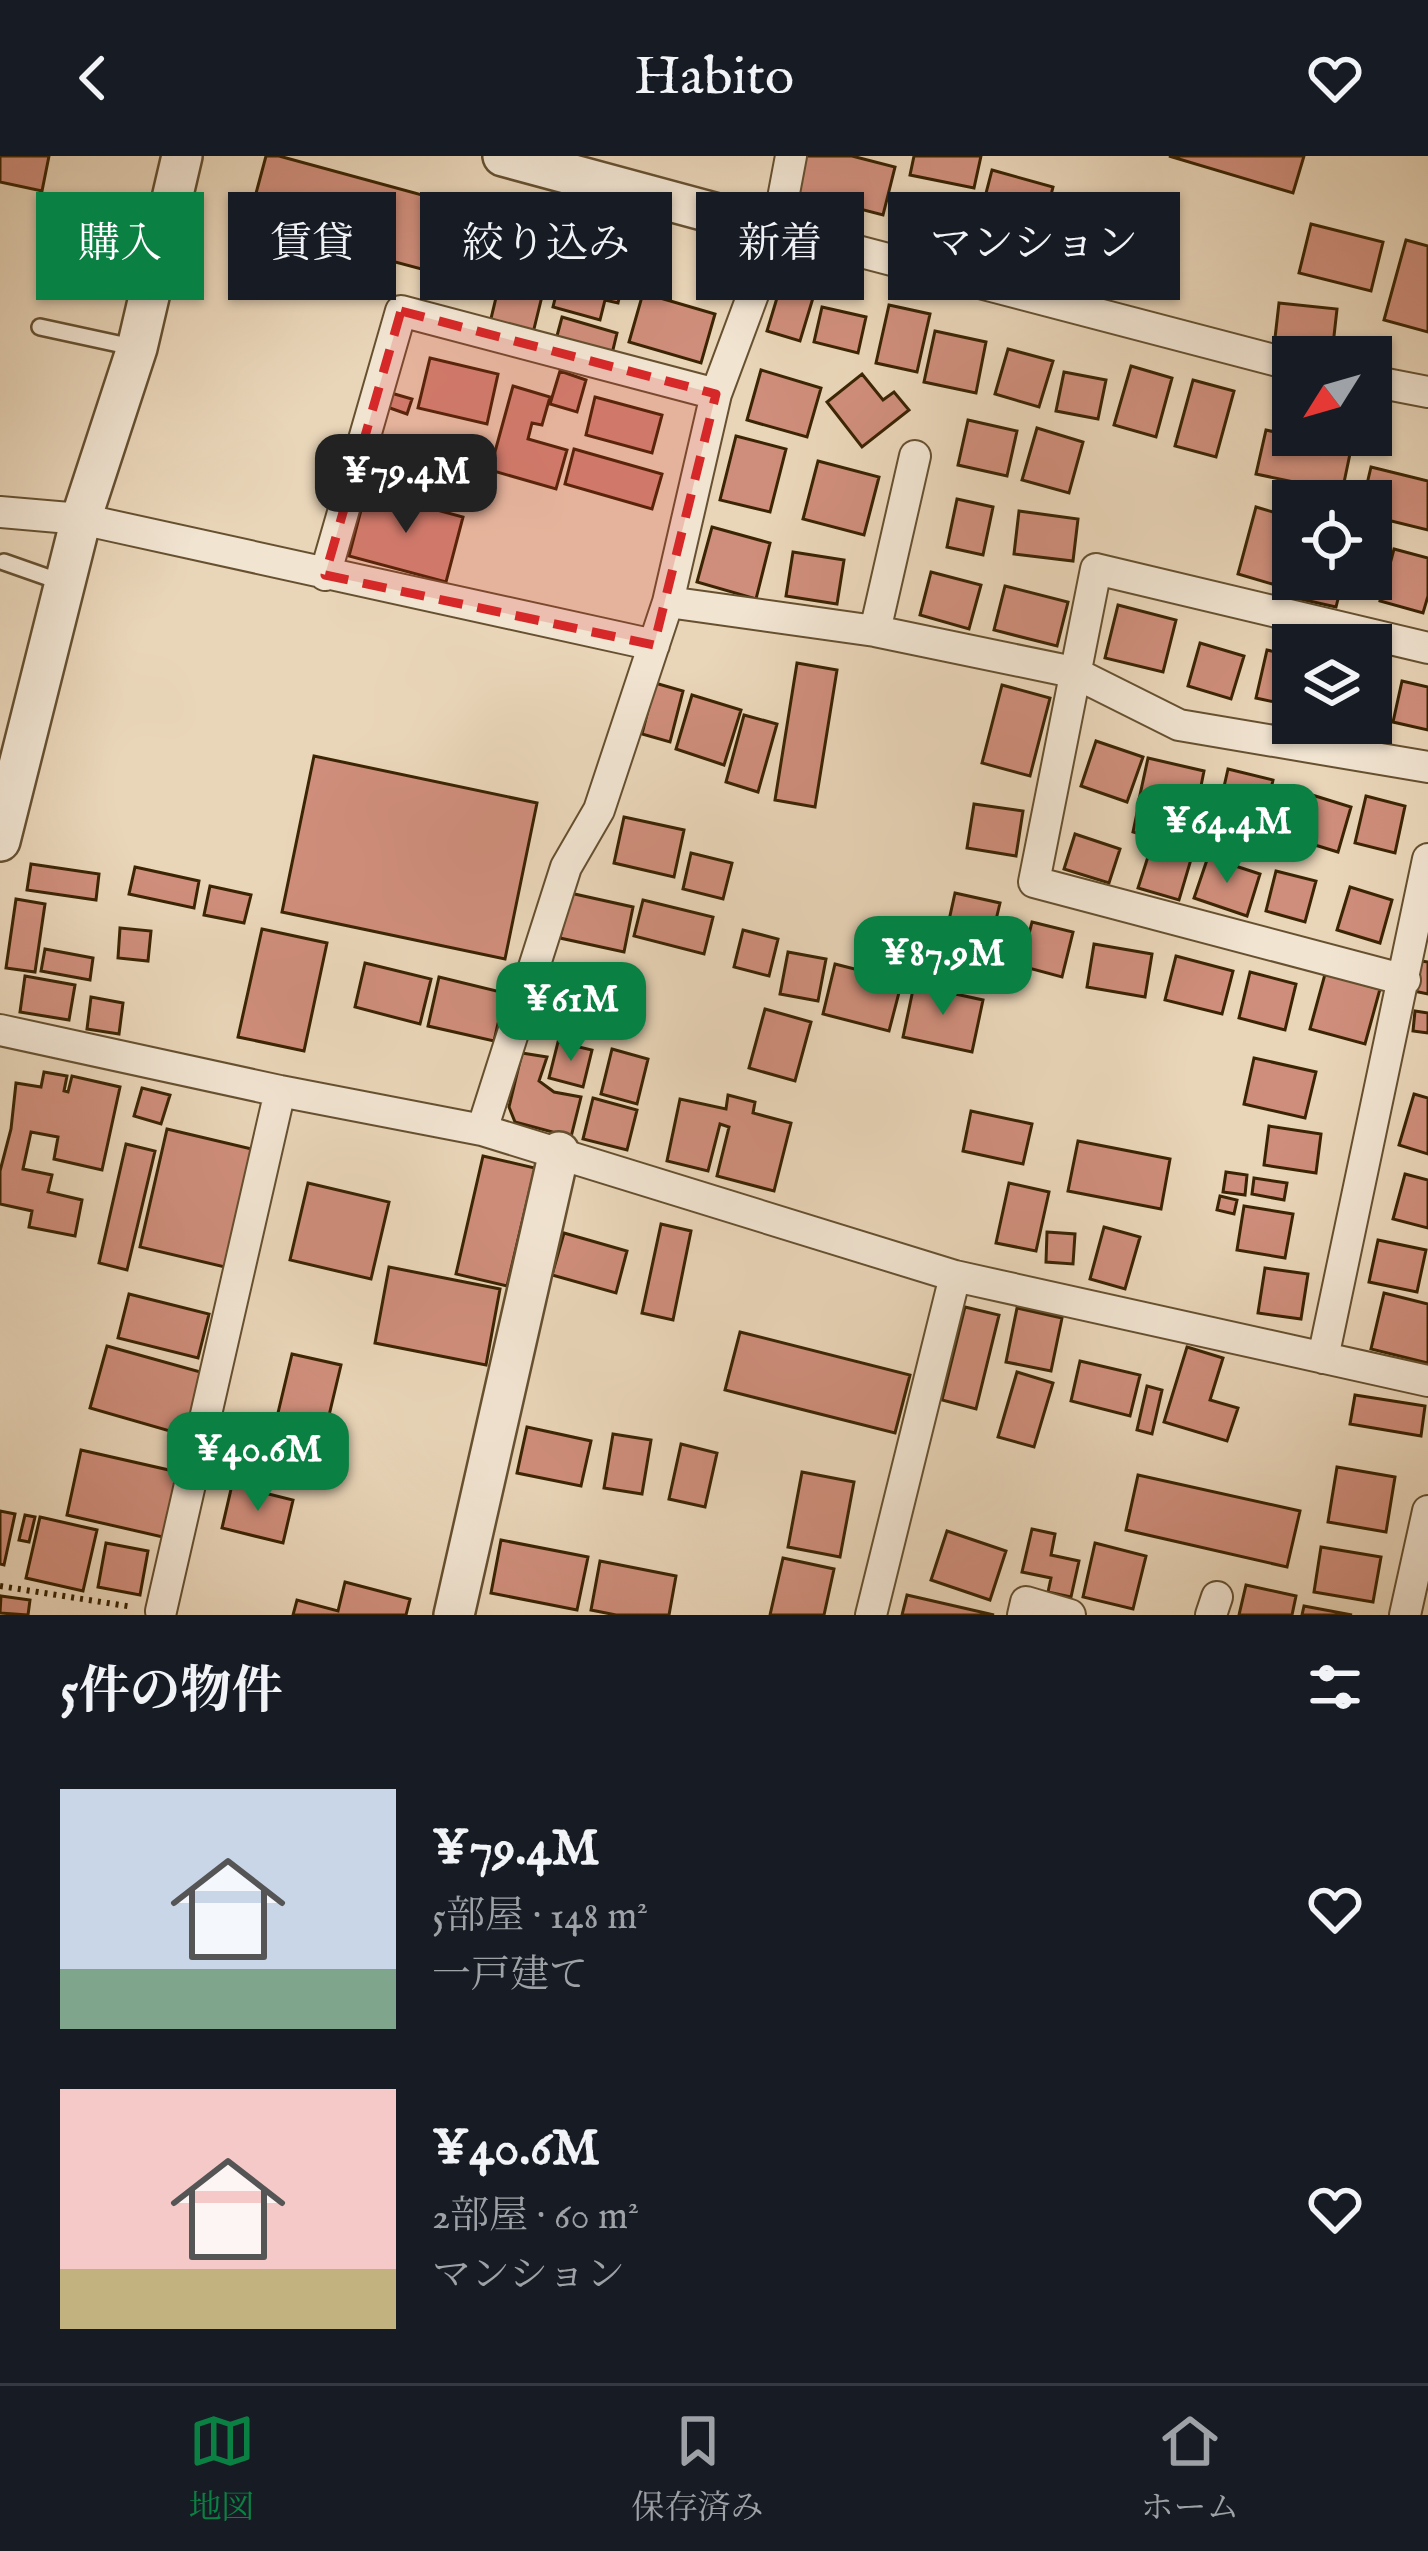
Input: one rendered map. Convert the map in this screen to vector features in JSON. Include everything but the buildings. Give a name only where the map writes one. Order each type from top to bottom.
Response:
[{"type":"street","points":[[174,192],[182,156]]},
{"type":"street","points":[[502,156],[696,208]]},
{"type":"street","points":[[784,192],[791,156]]},
{"type":"street","points":[[864,253],[1272,360]]},
{"type":"street","points":[[0,841],[63,584],[148,300]]},
{"type":"street","points":[[482,1130],[566,866],[599,810],[654,646],[716,394],[751,300]]},
{"type":"street","points":[[325,575],[401,311],[716,394]]},
{"type":"street","points":[[1392,385],[1428,392]]},
{"type":"street","points":[[875,631],[915,456]]},
{"type":"street","points":[[1,518],[81,520],[654,646]]},
{"type":"street","points":[[1405,980],[1034,882],[1096,569],[1428,648]]},
{"type":"street","points":[[668,602],[875,631],[1073,672],[1179,724],[1428,767]]},
{"type":"street","points":[[1323,1358],[1428,859]]},
{"type":"street","points":[[0,1030],[482,1130],[955,1276],[1428,1381]]},
{"type":"street","points":[[160,1611],[280,1091]]},
{"type":"street","points":[[454,1615],[559,1152]]},
{"type":"street","points":[[871,1615],[955,1276]]},
{"type":"street","points":[[1406,1615],[1428,1511]]},
{"type":"street","points":[[1023,1615],[1026,1602],[1070,1615]]},
{"type":"lane","points":[[40,327],[137,348]]},
{"type":"lane","points":[[4,562],[63,584]]},
{"type":"path","points":[[0,1586],[160,1611]]},
{"type":"highlighted area","points":[[401,311],[716,394],[654,645],[325,575]]}]
